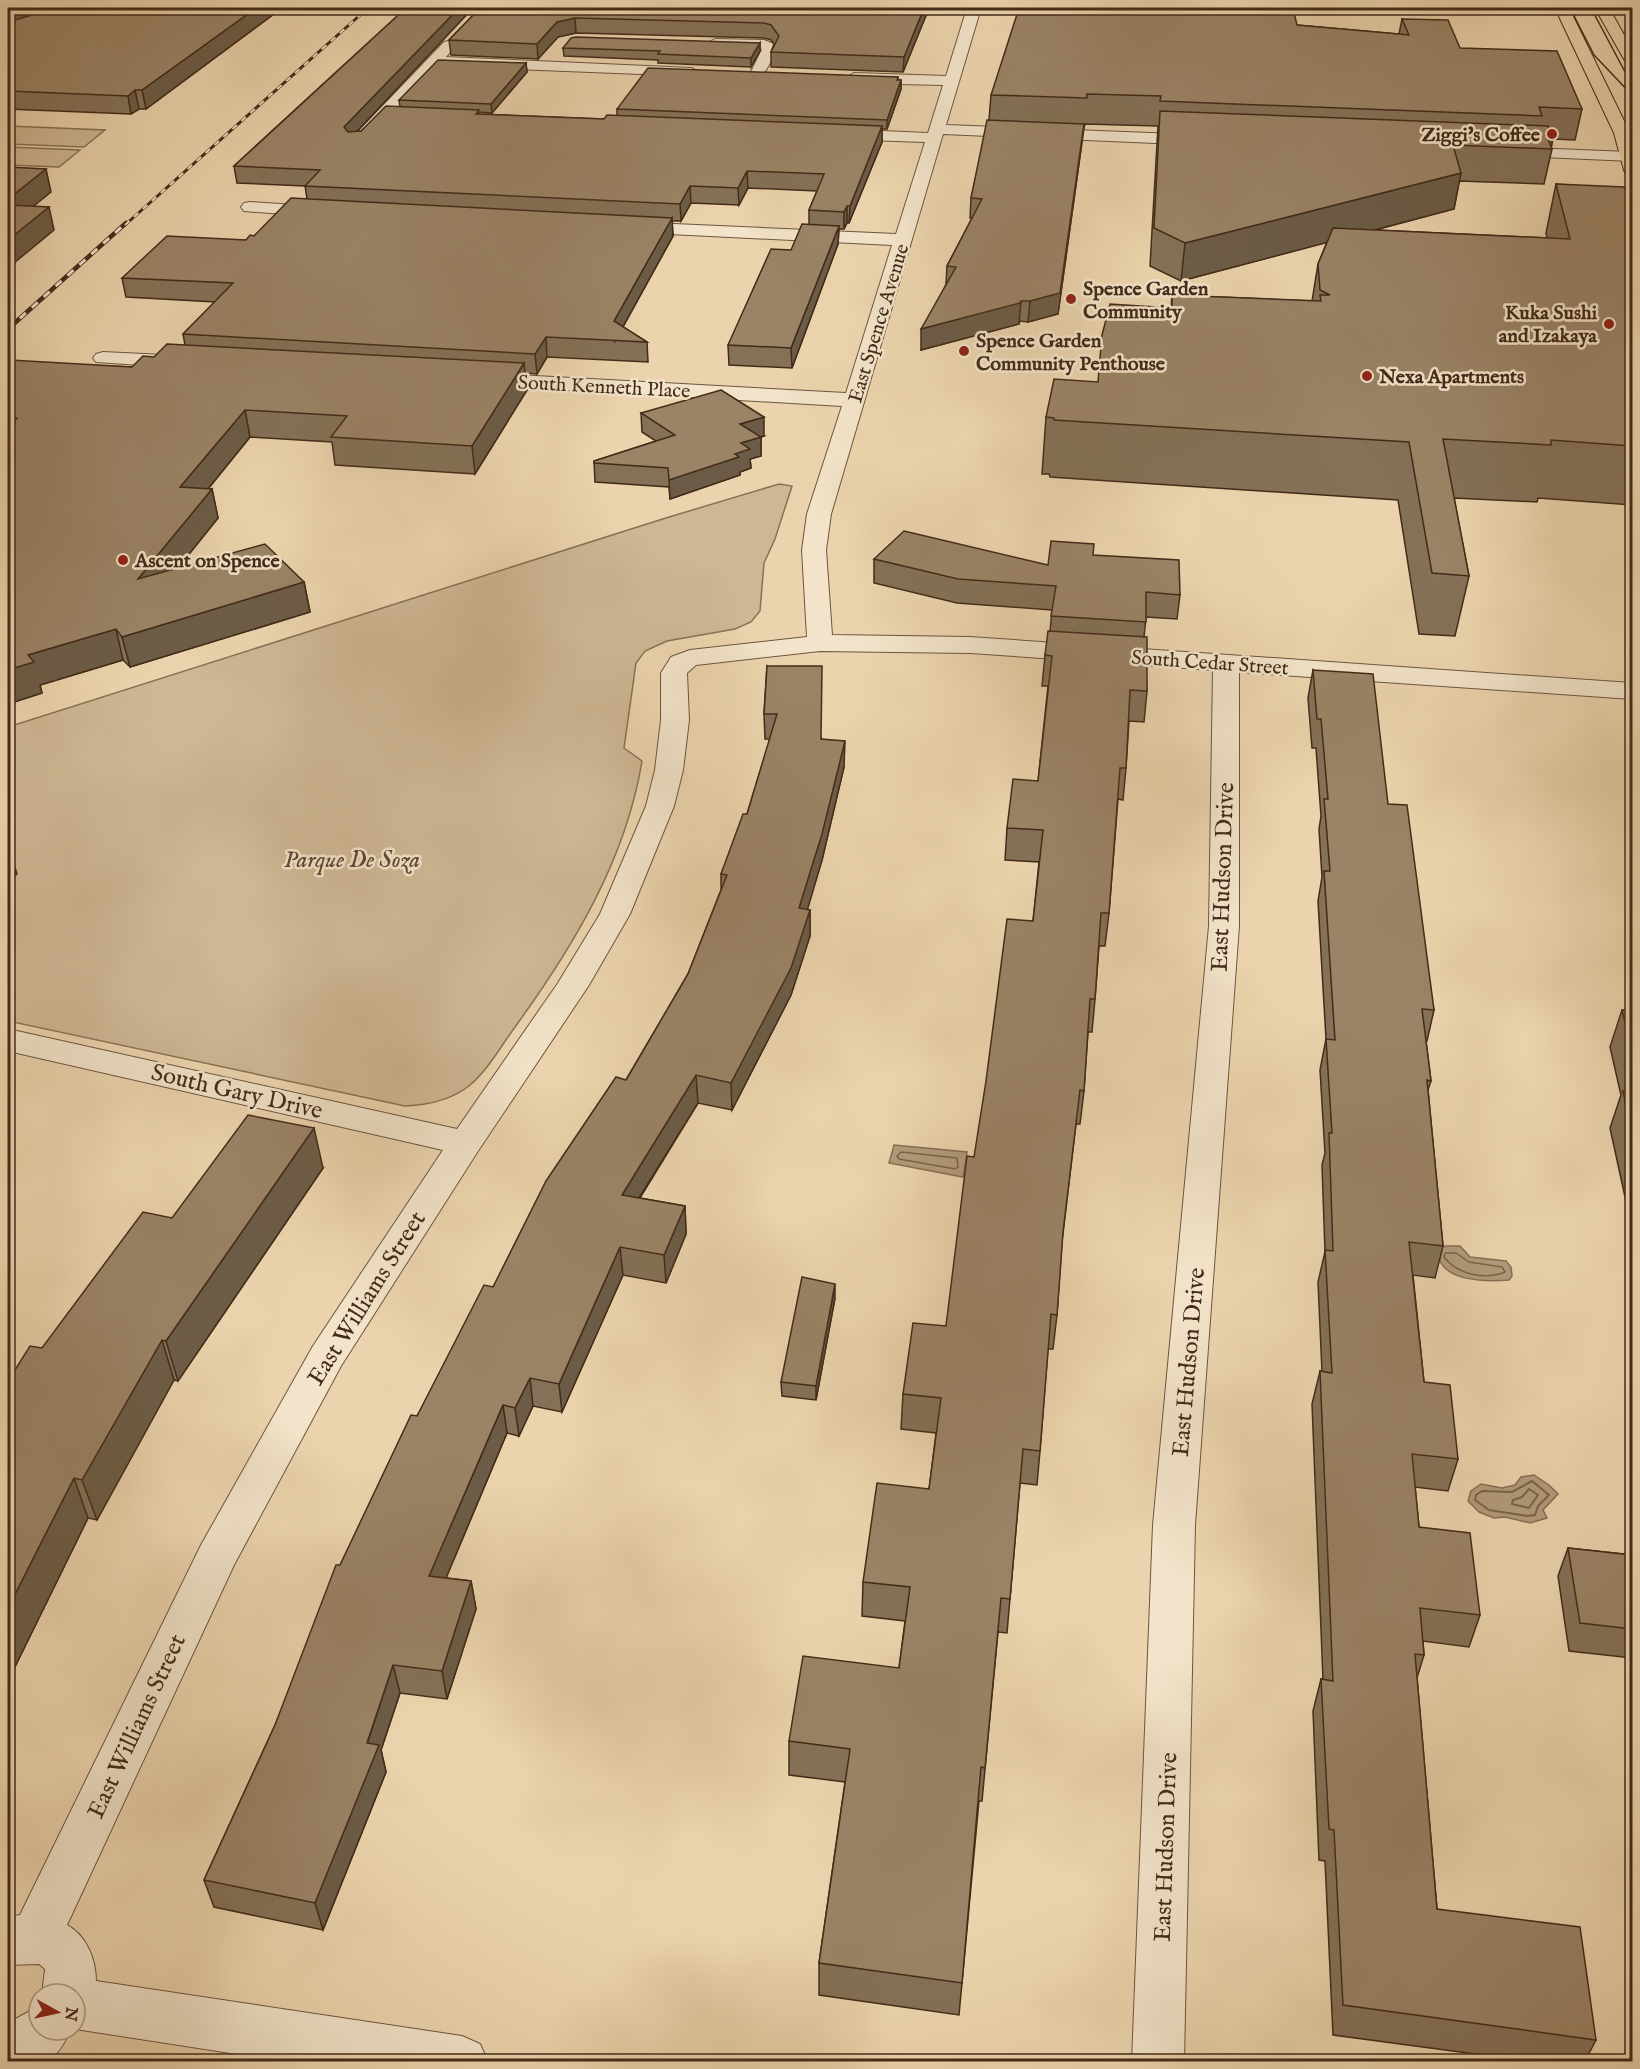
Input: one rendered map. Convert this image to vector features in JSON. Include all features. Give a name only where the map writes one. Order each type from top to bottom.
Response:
[{"type":"main road","points":[[1599,23],[1602,8]]},
{"type":"main road","points":[[1565,13],[1599,23],[1632,61]]},
{"type":"main road","points":[[1565,13],[1622,133],[1631,164]]},
{"type":"street","name":"East Spence Avenue","points":[[820,643],[814,550],[819,514],[974,8]]},
{"type":"street","points":[[356,143],[457,38]]},
{"type":"street","points":[[696,42],[764,44],[770,51],[751,74],[777,75]]},
{"type":"street","points":[[546,66],[559,50]]},
{"type":"street","points":[[434,62],[710,72]]},
{"type":"street","points":[[841,77],[951,81]]},
{"type":"street","points":[[384,115],[402,116]]},
{"type":"street","points":[[816,133],[1219,141]]},
{"type":"street","points":[[1484,152],[1631,164]]},
{"type":"street","points":[[250,207],[344,213]]},
{"type":"street","points":[[612,226],[903,240]]},
{"type":"street","points":[[103,358],[209,364]]},
{"type":"street","name":"South Kenneth Place","points":[[468,378],[854,400]]},
{"type":"street","name":"South Cedar Street","points":[[680,663],[690,658],[820,643],[970,645],[1632,691]]},
{"type":"street","name":"East Williams Street","points":[[21,1940],[216,1558],[327,1356],[466,1143],[573,985],[615,914],[660,806],[669,770],[675,720],[674,673],[680,663]]},
{"type":"street","name":"East Hudson Drive","points":[[1158,2061],[1174,1525],[1224,926],[1227,663]]},
{"type":"street","name":"South Gary Drive","points":[[8,1040],[466,1143]]},
{"type":"street","points":[[21,1940],[40,1938],[56,1945],[67,1958],[71,1973],[70,1982]]},
{"type":"street","points":[[87,2005],[462,2061]]},
{"type":"street","points":[[8,2049],[27,2042]]},
{"type":"green space","points":[[8,126],[105,130],[84,147],[8,144]]},
{"type":"green space","points":[[8,147],[80,150],[59,167],[8,165]]},
{"type":"green space","name":"Parque De Soza","points":[[779,484],[792,486],[775,539],[764,563],[760,611],[751,622],[735,629],[667,641],[645,651],[636,663],[624,748],[642,761],[624,833],[610,868],[557,966],[488,1065],[477,1079],[463,1090],[439,1101],[405,1106],[8,1021],[8,727]]},
{"type":"water","points":[[894,1145],[967,1152],[963,1177],[889,1163]]},
{"type":"water","points":[[1446,1246],[1460,1246],[1470,1257],[1506,1261],[1511,1267],[1512,1276],[1509,1280],[1487,1281],[1464,1278],[1454,1274],[1439,1260],[1437,1249]]},
{"type":"water","points":[[1534,1475],[1558,1494],[1543,1510],[1547,1518],[1530,1523],[1505,1517],[1494,1518],[1479,1512],[1468,1501],[1471,1491],[1481,1484],[1502,1488],[1515,1485],[1521,1477]]},
{"type":"building","points":[[56,8],[256,8],[142,90],[135,90],[128,96],[8,91],[8,22]]},
{"type":"building","points":[[406,8],[459,8],[344,127],[348,132],[361,131],[386,106],[479,110],[476,114],[604,119],[607,115],[882,126],[850,206],[847,206],[844,212],[809,210],[824,174],[747,171],[738,188],[690,186],[680,204],[305,186],[320,170],[234,166]]},
{"type":"building","points":[[480,8],[924,8],[904,57],[771,52],[779,36],[771,25],[764,23],[575,18],[557,22],[537,44],[449,40]]},
{"type":"building","points":[[1019,8],[1293,8],[1297,25],[1409,35],[1402,19],[1448,20],[1460,48],[1557,51],[1582,109],[1539,107],[1542,116],[1160,101],[1161,96],[1087,94],[1087,98],[991,95]]},
{"type":"building","points":[[571,38],[760,43],[751,58],[658,54],[660,51],[563,48]]},
{"type":"building","points":[[438,60],[526,63],[491,104],[399,100]]},
{"type":"building","points":[[648,68],[898,77],[897,80],[901,80],[887,120],[617,109]]},
{"type":"building","points":[[1160,111],[1548,126],[1553,138],[1548,139],[1552,149],[1453,145],[1461,173],[1185,243],[1154,228]]},
{"type":"building","points":[[987,120],[1084,124],[1060,293],[1030,301],[1021,301],[921,329],[956,267],[947,266],[982,199],[971,198]]},
{"type":"building","points":[[8,167],[46,169],[8,199]]},
{"type":"building","points":[[1556,184],[1624,187],[1626,191],[1632,191],[1632,446],[1551,440],[1551,445],[1443,439],[1469,576],[1432,573],[1409,442],[1054,420],[1054,418],[1046,417],[1054,379],[1098,382],[1102,335],[1110,304],[1172,308],[1172,295],[1321,301],[1320,295],[1330,295],[1320,290],[1318,264],[1333,228],[1570,239]]},
{"type":"building","points":[[291,198],[672,218],[614,321],[647,342],[546,337],[535,354],[183,334],[233,283],[122,278],[167,236],[246,240],[250,235],[254,236]]},
{"type":"building","points":[[8,205],[49,207],[8,240]]},
{"type":"building","points":[[802,224],[839,226],[791,348],[728,345],[771,249],[791,250]]},
{"type":"building","points":[[167,344],[524,363],[472,446],[331,437],[347,416],[245,410],[180,487],[212,489],[138,579],[265,544],[304,582],[122,637],[116,629],[28,655],[34,662],[8,670],[8,428],[17,418],[8,417],[8,362],[10,360],[132,367],[143,356],[154,357]]},
{"type":"building","points":[[721,390],[764,417],[740,424],[761,437],[741,443],[750,449],[735,454],[739,457],[669,480],[668,468],[594,463],[594,461],[675,435],[641,413]]},
{"type":"building","points":[[904,531],[1048,565],[1051,541],[1094,544],[1093,555],[1179,560],[1180,595],[1146,592],[1146,622],[1051,616],[1056,586],[958,579],[874,559]]},
{"type":"building","points":[[1048,631],[1147,637],[1147,691],[1130,690],[1126,768],[1120,768],[1109,913],[1101,913],[1095,999],[1090,999],[1084,1091],[1080,1090],[1063,1232],[1057,1315],[1051,1314],[1040,1451],[1023,1449],[1010,1599],[1001,1598],[985,1768],[981,1767],[962,1983],[819,1963],[850,1749],[789,1741],[803,1656],[899,1668],[910,1587],[863,1582],[877,1483],[929,1489],[941,1398],[903,1394],[913,1323],[946,1326],[967,1156],[974,1157],[1007,919],[1033,921],[1043,830],[1007,828],[1013,779],[1038,781],[1052,656],[1045,655]]},
{"type":"building","points":[[767,666],[822,666],[821,739],[845,741],[822,834],[799,908],[810,910],[791,968],[731,1083],[696,1075],[622,1195],[685,1206],[664,1255],[620,1247],[559,1384],[530,1378],[515,1408],[503,1405],[429,1576],[471,1581],[442,1671],[393,1665],[367,1743],[379,1745],[315,1903],[204,1880],[275,1725],[336,1565],[340,1565],[411,1415],[417,1416],[484,1285],[493,1287],[546,1181],[616,1077],[626,1080],[688,974],[727,875],[721,874],[743,814],[747,814],[777,714],[764,714]]},
{"type":"building","points":[[1313,670],[1373,674],[1388,804],[1407,805],[1434,1010],[1422,1009],[1431,1081],[1427,1080],[1443,1246],[1409,1242],[1424,1382],[1450,1385],[1458,1459],[1412,1454],[1419,1527],[1470,1533],[1480,1615],[1420,1608],[1424,1655],[1415,1654],[1437,1909],[1580,1927],[1596,2040],[1343,2005],[1334,1830],[1329,1829],[1321,1679],[1333,1681],[1320,1371],[1332,1373],[1325,1250],[1333,1251],[1329,1133],[1332,1133],[1326,1039],[1335,1040],[1324,871],[1330,871],[1324,799],[1328,799],[1321,719],[1317,719]]},
{"type":"building","points":[[1622,1010],[1632,1011],[1632,1052]]},
{"type":"building","points":[[1623,1091],[1632,1091],[1632,1133]]},
{"type":"building","points":[[248,1115],[314,1128],[166,1341],[162,1340],[82,1480],[74,1478],[8,1608],[8,1381],[30,1346],[42,1348],[143,1212],[172,1218]]},
{"type":"building","points":[[802,1277],[835,1284],[816,1386],[781,1382]]},
{"type":"building","points":[[1568,1548],[1632,1555],[1632,1629],[1580,1623]]},
{"type":"tram line","points":[[1570,8],[1594,55],[1632,95]]},
{"type":"tram line","points":[[1591,8],[1632,85]]},
{"type":"railway","points":[[125,225],[368,8]]},
{"type":"railway","points":[[8,329],[126,223]]},
{"type":"place","name":"Ziggi's Coffee","points":[[1552,134]]},
{"type":"place","name":"Spence Garden Community","points":[[1071,299]]},
{"type":"place","name":"Kuka Sushi and Izakaya","points":[[1609,324]]},
{"type":"place","name":"Spence Garden Community Penthouse","points":[[964,351]]},
{"type":"place","name":"Nexa Apartments","points":[[1367,376]]},
{"type":"place","name":"Ascent on Spence","points":[[123,560]]}]
